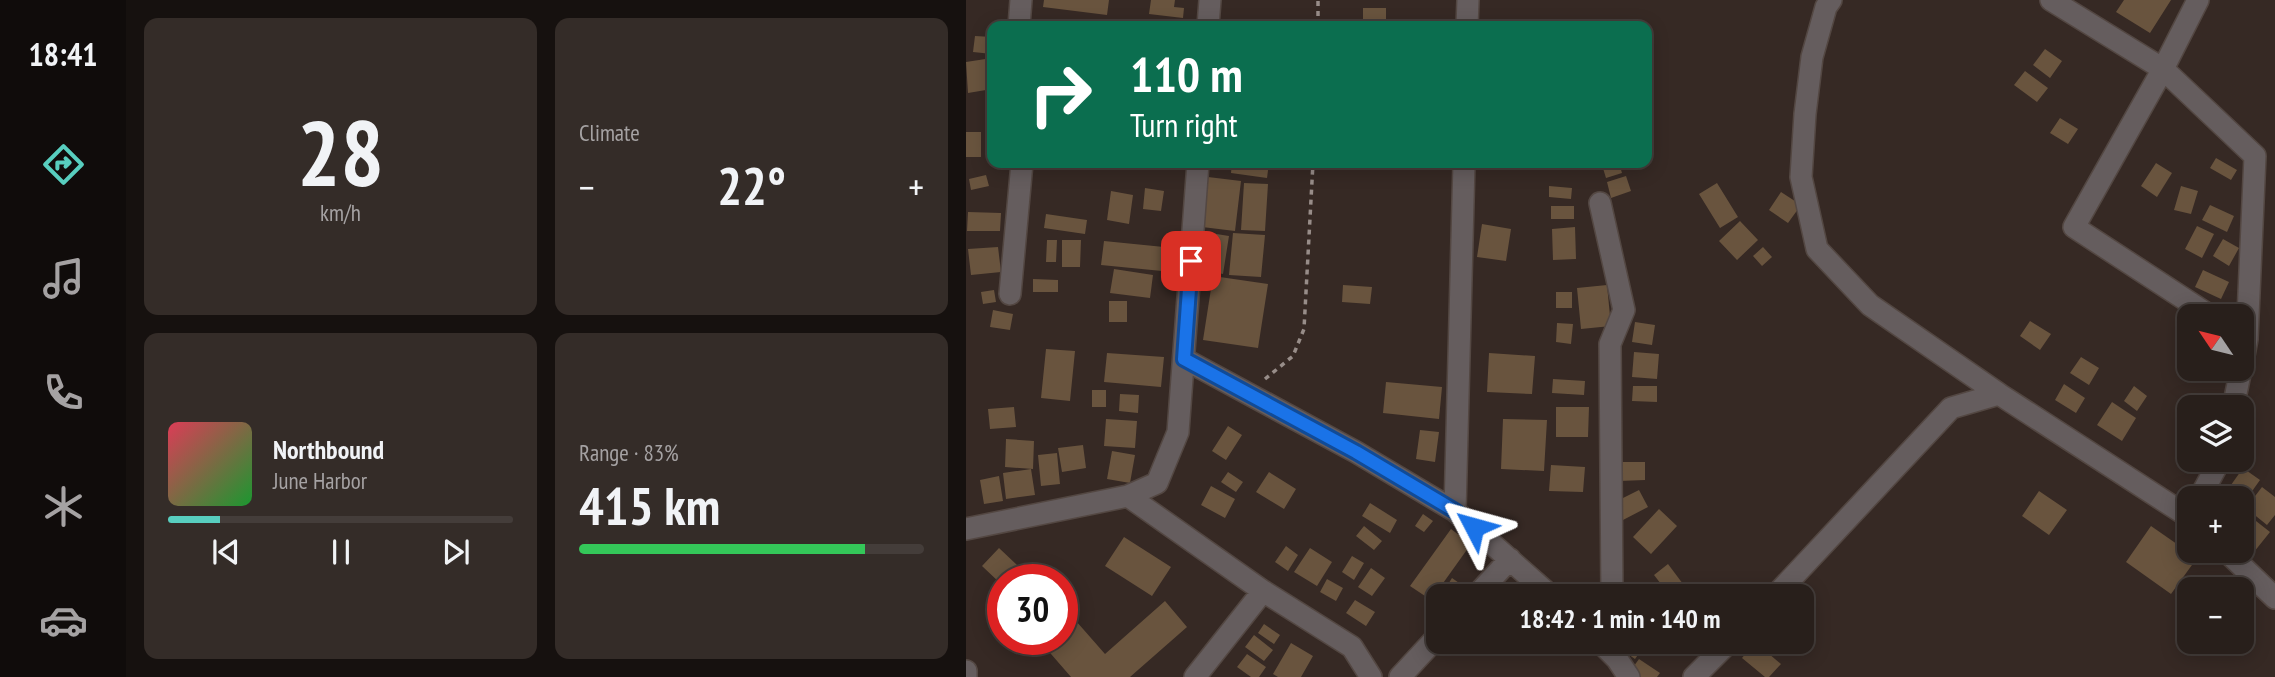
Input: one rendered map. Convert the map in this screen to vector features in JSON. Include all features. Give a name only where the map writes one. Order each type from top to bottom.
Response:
[{"type":"street","points":[[1019,21],[1021,0]]},
{"type":"street","points":[[1208,21],[1210,0]]},
{"type":"street","points":[[1467,21],[1468,0]]},
{"type":"street","points":[[1831,0],[1826,7],[1812,57],[1801,177],[1818,249],[1870,305],[1999,394],[2177,509]]},
{"type":"street","points":[[2051,0],[2163,69],[2255,156],[2247,304]]},
{"type":"street","points":[[2192,304],[2074,227],[2163,69],[2198,0]]},
{"type":"street","points":[[1010,294],[1022,168]]},
{"type":"street","points":[[966,529],[1128,496],[1157,483],[1178,432],[1198,168]]},
{"type":"street","points":[[1455,511],[1464,168]]},
{"type":"street","points":[[1600,203],[1624,310],[1610,344],[1612,584]]},
{"type":"street","points":[[1184,359],[1356,452],[1455,511],[1538,584]]},
{"type":"street","points":[[1786,584],[1951,408],[1999,394]]},
{"type":"street","points":[[1128,496],[1263,591],[1352,647],[1371,677]]},
{"type":"street","points":[[1487,584],[1510,559]]},
{"type":"street","points":[[2239,563],[2275,597]]},
{"type":"street","points":[[1195,677],[1263,591]]},
{"type":"street","points":[[1400,677],[1426,649]]},
{"type":"street","points":[[1618,654],[1629,677]]},
{"type":"street","points":[[1694,677],[1717,654]]},
{"type":"street","points":[[966,671],[966,677]]},
{"type":"path","points":[[1318,0],[1318,21]]},
{"type":"path","points":[[1251,395],[1272,372],[1293,356],[1304,329],[1313,168]]},
{"type":"building","points":[[1044,0],[1109,0],[1107,15],[1043,7]]},
{"type":"building","points":[[1151,0],[1175,0],[1174,7],[1184,8],[1183,18],[1149,14]]},
{"type":"building","points":[[2124,0],[2171,0],[2150,33],[2116,12]]},
{"type":"building","points":[[1363,8],[1386,8],[1386,21],[1363,21]]},
{"type":"building","points":[[975,36],[987,37],[987,53],[973,52]]},
{"type":"building","points":[[2045,49],[2062,61],[2050,78],[2033,65]]},
{"type":"building","points":[[987,59],[987,90],[968,93],[966,62]]},
{"type":"building","points":[[2025,71],[2048,88],[2037,102],[2014,85]]},
{"type":"building","points":[[2060,118],[2078,129],[2068,144],[2050,133]]},
{"type":"building","points":[[966,132],[981,132],[981,157],[966,157]]},
{"type":"building","points":[[2216,158],[2237,170],[2231,180],[2210,168]]},
{"type":"building","points":[[2156,163],[2172,173],[2157,197],[2141,186]]},
{"type":"building","points":[[1232,168],[1268,168],[1267,178],[1231,173]]},
{"type":"building","points":[[1603,168],[1620,168],[1622,173],[1606,178]]},
{"type":"building","points":[[986,175],[989,186],[971,190],[969,179]]},
{"type":"building","points":[[1626,176],[1631,191],[1611,198],[1607,182]]},
{"type":"building","points":[[1208,177],[1241,181],[1235,231],[1202,227]]},
{"type":"building","points":[[1244,183],[1268,184],[1265,231],[1241,230]]},
{"type":"building","points":[[1717,183],[1738,217],[1720,228],[1699,194]]},
{"type":"building","points":[[1549,186],[1572,188],[1571,199],[1549,197]]},
{"type":"building","points":[[2181,186],[2198,191],[2191,214],[2174,210]]},
{"type":"building","points":[[1145,188],[1164,191],[1161,211],[1143,209]]},
{"type":"building","points":[[1111,191],[1133,195],[1129,224],[1107,220]]},
{"type":"building","points":[[1781,192],[1801,205],[1788,223],[1769,210]]},
{"type":"building","points":[[2210,205],[2234,216],[2227,232],[2202,220]]},
{"type":"building","points":[[1551,206],[1574,206],[1574,219],[1551,219]]},
{"type":"building","points":[[968,212],[1001,213],[1000,231],[967,231]]},
{"type":"building","points":[[1046,214],[1087,220],[1085,234],[1044,228]]},
{"type":"building","points":[[1740,221],[1758,240],[1737,260],[1719,241]]},
{"type":"building","points":[[1482,224],[1511,229],[1506,261],[1477,257]]},
{"type":"building","points":[[2197,226],[2214,234],[2202,258],[2185,249]]},
{"type":"building","points":[[1575,227],[1576,259],[1553,260],[1552,229]]},
{"type":"building","points":[[1204,232],[1229,236],[1223,274],[1198,269]]},
{"type":"building","points":[[1233,233],[1265,235],[1261,277],[1229,275]]},
{"type":"building","points":[[2223,239],[2239,248],[2229,266],[2213,256]]},
{"type":"building","points":[[1047,240],[1057,240],[1056,262],[1046,262]]},
{"type":"building","points":[[1062,240],[1081,240],[1080,267],[1062,267]]},
{"type":"building","points":[[1104,241],[1164,247],[1162,271],[1101,265]]},
{"type":"building","points":[[998,247],[1001,272],[971,275],[968,249]]},
{"type":"building","points":[[1763,247],[1772,257],[1762,266],[1753,256]]},
{"type":"building","points":[[1114,269],[1153,275],[1150,298],[1110,293]]},
{"type":"building","points":[[2203,270],[2229,282],[2221,299],[2195,287]]},
{"type":"building","points":[[1213,276],[1268,284],[1258,348],[1203,340]]},
{"type":"building","points":[[1033,279],[1058,280],[1058,292],[1033,292]]},
{"type":"building","points":[[1343,285],[1372,287],[1370,304],[1342,302]]},
{"type":"building","points":[[1607,285],[1611,326],[1581,329],[1577,288]]},
{"type":"building","points":[[994,290],[996,302],[983,304],[981,292]]},
{"type":"building","points":[[1556,292],[1572,292],[1572,308],[1556,308]]},
{"type":"building","points":[[1109,301],[1127,301],[1127,322],[1109,322]]},
{"type":"building","points":[[993,310],[1013,314],[1010,330],[990,327]]},
{"type":"building","points":[[2030,321],[2051,334],[2040,350],[2020,336]]},
{"type":"building","points":[[1635,322],[1655,325],[1652,345],[1632,342]]},
{"type":"building","points":[[1557,323],[1573,324],[1571,344],[1556,342]]},
{"type":"building","points":[[1046,349],[1075,351],[1070,401],[1041,398]]},
{"type":"building","points":[[1634,352],[1659,354],[1657,379],[1632,377]]},
{"type":"building","points":[[1107,353],[1164,357],[1161,387],[1104,382]]},
{"type":"building","points":[[1489,353],[1535,356],[1532,394],[1487,392]]},
{"type":"building","points":[[2081,357],[2099,368],[2089,385],[2070,373]]},
{"type":"building","points":[[1553,379],[1585,381],[1584,395],[1552,393]]},
{"type":"building","points":[[1386,382],[1442,387],[1439,419],[1383,413]]},
{"type":"building","points":[[2064,384],[2085,398],[2076,413],[2055,400]]},
{"type":"building","points":[[1633,386],[1657,386],[1657,402],[1632,401]]},
{"type":"building","points":[[2134,386],[2147,396],[2137,411],[2124,401]]},
{"type":"building","points":[[1092,390],[1106,390],[1106,407],[1092,407]]},
{"type":"building","points":[[1120,394],[1139,395],[1138,413],[1119,411]]},
{"type":"building","points":[[2112,402],[2136,418],[2122,441],[2097,425]]},
{"type":"building","points":[[1014,407],[1016,427],[990,429],[988,409]]},
{"type":"building","points":[[1556,407],[1589,407],[1588,437],[1556,437]]},
{"type":"building","points":[[1106,419],[1137,421],[1135,448],[1104,446]]},
{"type":"building","points":[[1503,419],[1547,420],[1544,471],[1501,469]]},
{"type":"building","points":[[1228,426],[1242,435],[1226,460],[1212,451]]},
{"type":"building","points":[[1420,430],[1439,432],[1435,462],[1416,459]]},
{"type":"building","points":[[1006,439],[1034,441],[1033,469],[1005,467]]},
{"type":"building","points":[[1083,445],[1086,468],[1062,472],[1058,448]]},
{"type":"building","points":[[1112,451],[1135,455],[1130,483],[1107,479]]},
{"type":"building","points":[[1057,453],[1060,484],[1041,486],[1038,455]]},
{"type":"building","points":[[1618,462],[1645,462],[1645,480],[1619,481]]},
{"type":"building","points":[[1551,465],[1585,467],[1583,492],[1549,491]]},
{"type":"building","points":[[1031,469],[1035,495],[1006,499],[1003,473]]},
{"type":"building","points":[[1228,472],[1243,482],[1236,492],[1221,482]]},
{"type":"building","points":[[1269,472],[1296,489],[1284,509],[1256,492]]},
{"type":"building","points":[[2240,472],[2249,472],[2260,480],[2254,488],[2254,486],[2230,486]]},
{"type":"building","points":[[999,476],[1003,501],[984,504],[980,480]]},
{"type":"building","points":[[1211,486],[1235,499],[1225,518],[1201,505]]},
{"type":"building","points":[[2262,487],[2275,497],[2275,515],[2267,525],[2254,514],[2254,498]]},
{"type":"building","points":[[1639,490],[1648,507],[1623,520],[1615,502]]},
{"type":"building","points":[[2039,491],[2067,510],[2049,535],[2022,516]]},
{"type":"building","points":[[1370,503],[1397,520],[1390,533],[1362,516]]},
{"type":"building","points":[[1659,509],[1677,526],[1651,554],[1633,537]]},
{"type":"building","points":[[1423,514],[1433,521],[1424,532],[1415,526]]},
{"type":"building","points":[[2254,519],[2270,532],[2254,552]]},
{"type":"building","points":[[1364,526],[1382,541],[1374,550],[1356,536]]},
{"type":"building","points":[[2151,526],[2177,544],[2177,563],[2193,563],[2183,577],[2177,577],[2177,586],[2171,594],[2126,562]]},
{"type":"building","points":[[1451,529],[1471,544],[1442,584],[1426,584],[1426,597],[1410,586]]},
{"type":"building","points":[[1124,537],[1171,567],[1152,596],[1105,566]]},
{"type":"building","points":[[1286,546],[1298,555],[1288,571],[1275,562]]},
{"type":"building","points":[[999,548],[1016,564],[987,564],[987,571],[982,566]]},
{"type":"building","points":[[1310,548],[1332,562],[1317,586],[1294,572]]},
{"type":"building","points":[[1352,556],[1364,563],[1354,580],[1342,572]]},
{"type":"building","points":[[1668,564],[1683,584],[1661,584],[1654,575]]},
{"type":"building","points":[[1371,568],[1385,578],[1372,596],[1358,587]]},
{"type":"building","points":[[1452,578],[1461,584],[1448,584]]},
{"type":"building","points":[[1327,579],[1343,588],[1336,601],[1320,592]]},
{"type":"building","points":[[1355,600],[1375,612],[1366,626],[1346,613]]},
{"type":"building","points":[[1165,601],[1187,627],[1130,677],[1071,677],[1052,655],[1078,655],[1078,623],[1105,654]]},
{"type":"building","points":[[1264,624],[1280,635],[1274,644],[1258,633]]},
{"type":"building","points":[[1254,635],[1273,650],[1264,661],[1245,647]]},
{"type":"building","points":[[1291,643],[1313,656],[1301,677],[1278,677],[1273,674]]},
{"type":"building","points":[[1247,654],[1266,667],[1259,677],[1251,677],[1237,667]]},
{"type":"building","points":[[1745,654],[1769,654],[1781,664],[1769,677],[1765,677],[1742,658]]},
{"type":"building","points":[[1639,659],[1660,673],[1657,677],[1641,677],[1631,670]]},
{"type":"route","points":[[1191,261],[1184,359],[1356,452],[1455,511],[1474,527]]}]
